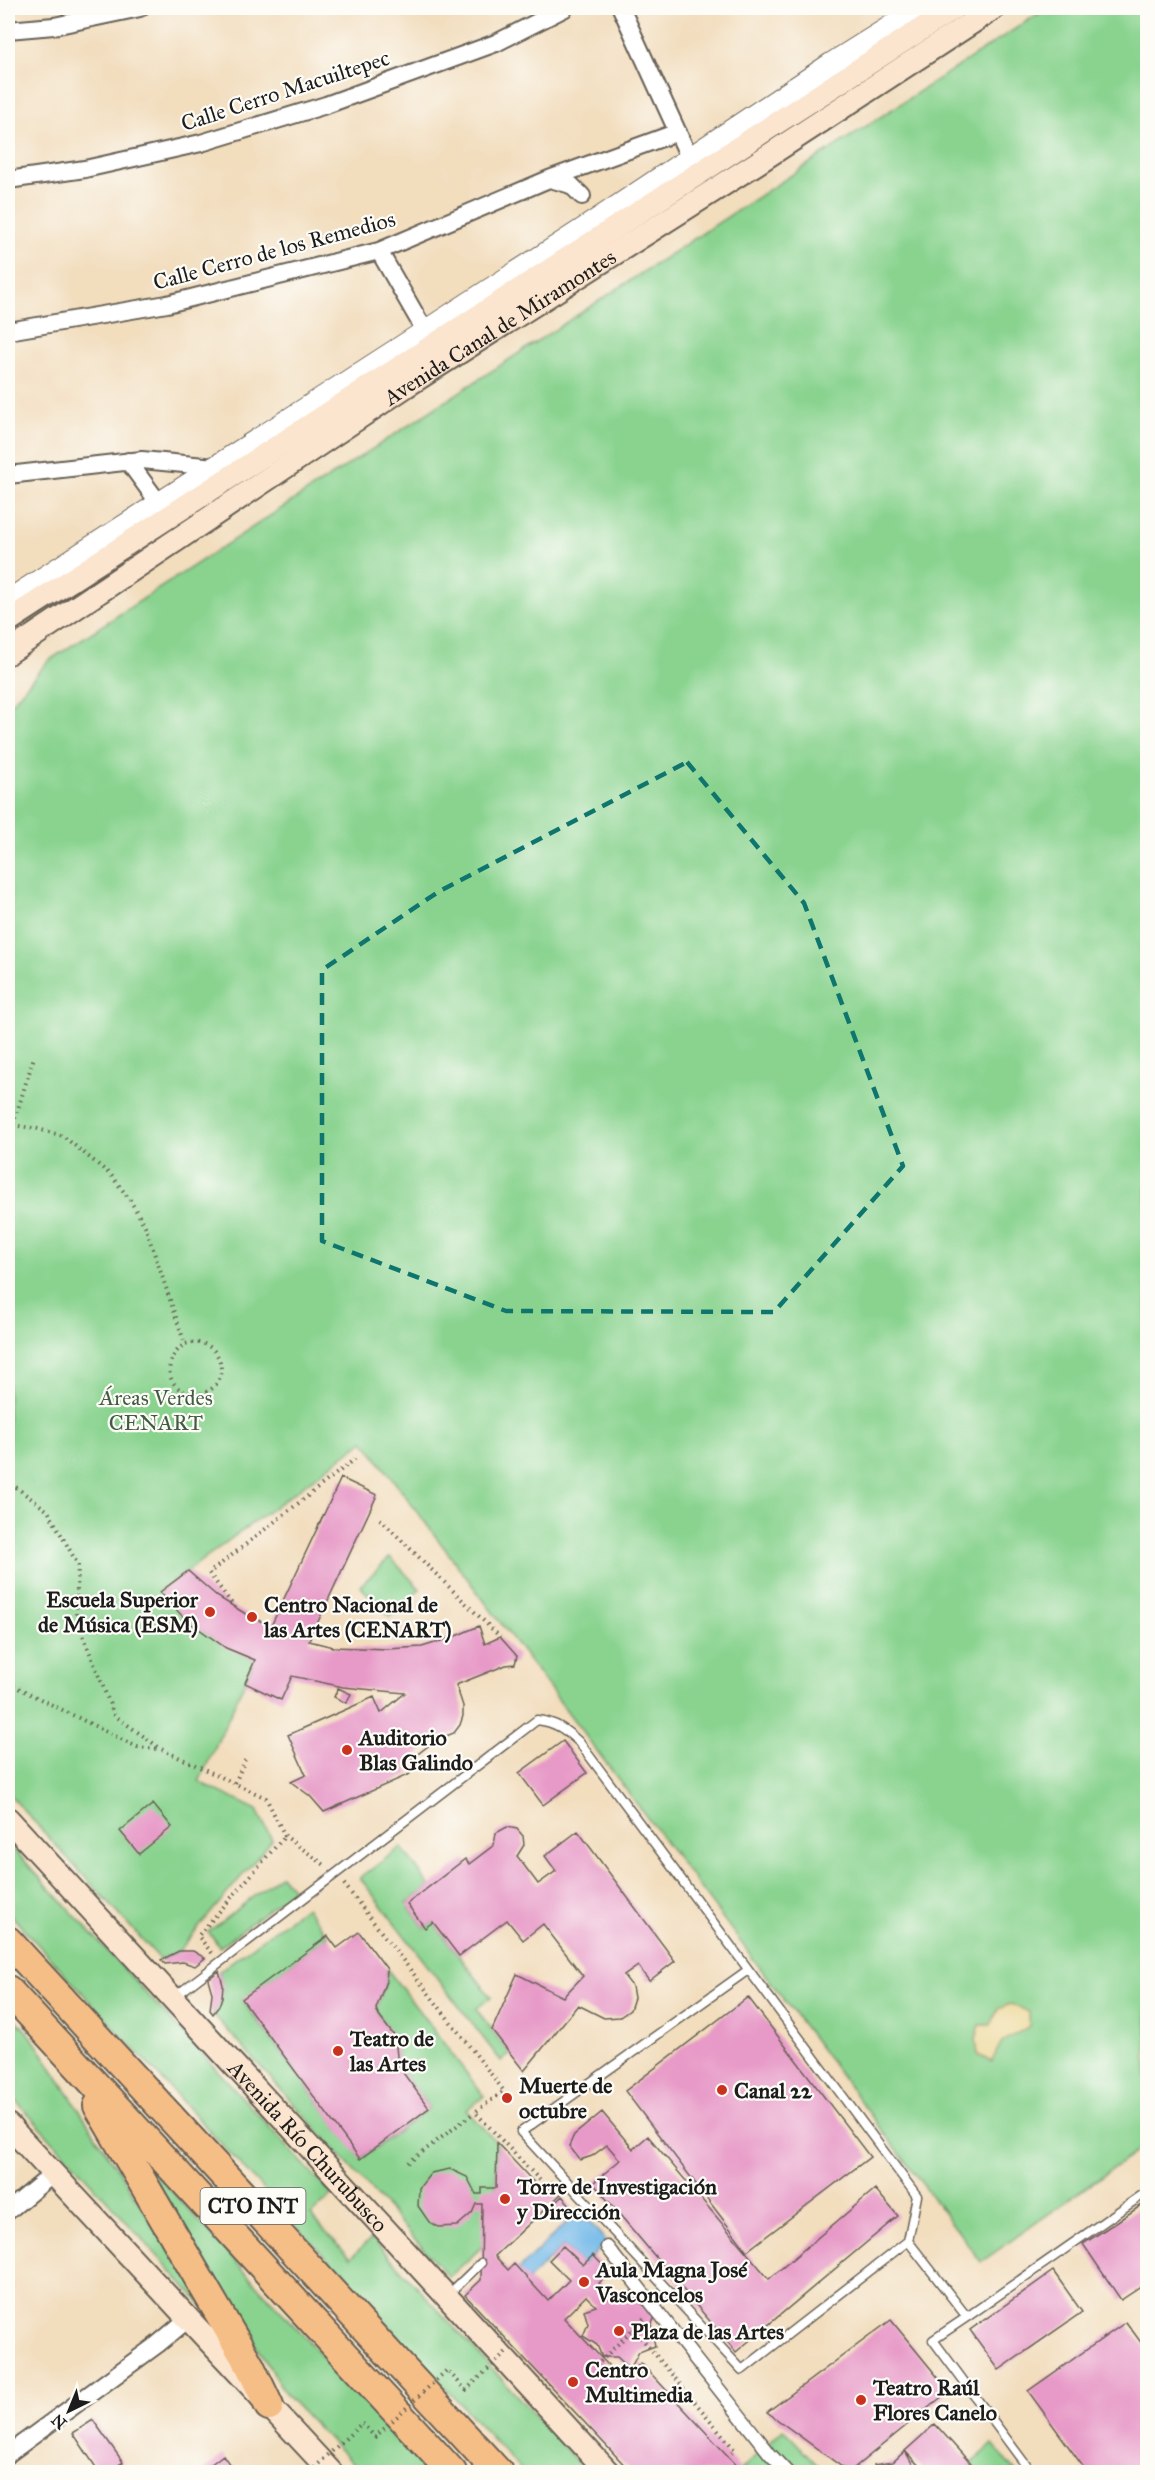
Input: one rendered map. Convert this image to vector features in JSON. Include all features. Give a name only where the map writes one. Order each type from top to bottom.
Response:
[{"type":"highway","name":"CTO INT","points":[[8,1941],[498,2472]]},
{"type":"highway","name":"CTO INT","points":[[8,1990],[452,2472]]},
{"type":"highway","points":[[66,2054],[128,2154],[238,2346],[268,2406]]},
{"type":"main road","name":"Avenida Canal de Miramontes","points":[[8,621],[954,8]]},
{"type":"main road","name":"Avenida Canal de Miramontes","points":[[11,654],[406,386],[994,8]]},
{"type":"main road","name":"Avenida Río Churubusco","points":[[8,1820],[608,2472]]},
{"type":"main road","points":[[8,2125],[331,2472]]},
{"type":"street","points":[[8,30],[54,26],[140,8]]},
{"type":"street","name":"Calle Cerro Macuiltepec","points":[[8,180],[85,169],[201,143],[315,108],[496,43],[565,8]]},
{"type":"street","points":[[621,8],[689,157]]},
{"type":"street","name":"Avenida Canal de Miramontes","points":[[8,600],[919,8]]},
{"type":"street","name":"Calle Cerro de los Remedios","points":[[8,331],[167,304],[379,251],[549,180],[678,132]]},
{"type":"street","points":[[549,180],[557,179],[571,185],[582,196]]},
{"type":"street","points":[[379,251],[425,331]]},
{"type":"street","points":[[8,475],[142,460],[215,467]]},
{"type":"street","points":[[128,462],[158,502]]},
{"type":"street","points":[[8,2211],[53,2174]]},
{"type":"street","points":[[608,2247],[787,2472]]},
{"type":"street","points":[[8,2454],[158,2344],[188,2319]]},
{"type":"lane","points":[[172,1998],[537,1720],[550,1721],[563,1728],[579,1742],[918,2196],[908,2241],[742,2370],[521,2132],[748,1970]]},
{"type":"lane","points":[[1031,2472],[933,2340],[1148,2191]]},
{"type":"lane","points":[[908,2241],[967,2317]]},
{"type":"lane","points":[[446,2296],[481,2263]]},
{"type":"path","points":[[13,1125],[34,1057]]},
{"type":"path","points":[[8,1126],[13,1125],[63,1136],[111,1175],[145,1226],[185,1344]]},
{"type":"path","points":[[200,1342],[207,1344],[219,1358],[222,1366],[218,1381],[202,1394],[181,1390],[170,1374],[171,1359],[174,1353],[185,1344],[200,1342]]},
{"type":"path","points":[[236,1608],[209,1573],[355,1459]]},
{"type":"path","points":[[8,1478],[13,1485],[48,1511],[78,1565],[76,1617],[114,1715],[162,1749],[266,1798],[285,1836],[336,1874],[504,2091],[408,2163]]},
{"type":"path","points":[[380,1519],[500,1637]]},
{"type":"path","points":[[8,1683],[137,1747],[162,1749]]},
{"type":"path","points":[[235,1783],[245,1760]]},
{"type":"path","points":[[220,1963],[198,1936],[285,1836]]},
{"type":"path","points":[[475,2112],[552,2193]]},
{"type":"path","points":[[596,2366],[655,2307]]},
{"type":"path","points":[[633,2328],[735,2450],[728,2456]]},
{"type":"path","points":[[310,2472],[362,2423],[375,2437],[447,2370],[466,2390],[507,2351]]},
{"type":"highlighted area","points":[[687,762],[804,903],[903,1166],[774,1312],[506,1311],[322,1241],[322,970],[438,892]]},
{"type":"green space","name":"Áreas Verdes CENART","points":[[1047,8],[1147,8],[1147,2144],[981,2262],[364,1441],[160,1591],[203,1632],[227,1647],[255,1660],[199,1782],[257,1810],[272,1840],[179,1951],[161,1960],[8,1793],[8,707],[48,661]]},
{"type":"green space","points":[[390,1557],[420,1589],[390,1617],[360,1586]]},
{"type":"green space","points":[[8,1843],[332,2195],[311,2215],[350,2258],[372,2238],[587,2472],[523,2472],[8,1912]]},
{"type":"green space","points":[[401,1847],[430,1886],[407,1904],[425,1928],[433,1922],[491,1997],[476,2009],[511,2054],[501,2061],[360,1878]]},
{"type":"green space","points":[[281,1875],[293,1890],[220,1947],[208,1932]]},
{"type":"green space","points":[[306,1907],[328,1936],[242,2000],[361,2159],[429,2108],[398,2066],[395,2037],[376,2009],[386,1981],[387,1969],[484,2096],[466,2110],[497,2143],[496,2188],[482,2247],[449,2277],[213,2014],[222,1993],[219,1971]]},
{"type":"green space","points":[[8,2011],[31,2036],[215,2319],[8,2092]]},
{"type":"green space","points":[[141,2158],[428,2472],[361,2472],[287,2396]]},
{"type":"green space","points":[[783,2429],[824,2472],[743,2472],[741,2470]]},
{"type":"green space","points":[[993,2444],[1016,2472],[980,2472],[971,2464]]},
{"type":"sand","points":[[1010,2004],[1029,2012],[1029,2026],[1003,2042],[992,2062],[978,2055],[976,2039],[980,2025],[991,2025],[998,2009]]},
{"type":"water","points":[[579,2210],[607,2242],[583,2265],[563,2246],[528,2280],[518,2270]]},
{"type":"building","name":"Escuela Superior de Música (ESM)","points":[[341,1478],[377,1495],[309,1641],[333,1647],[387,1649],[422,1647],[479,1626],[485,1644],[500,1637],[517,1656],[515,1664],[506,1665],[456,1685],[463,1706],[460,1725],[454,1733],[436,1740],[405,1764],[410,1774],[324,1812],[310,1796],[291,1782],[306,1775],[288,1735],[374,1697],[381,1713],[405,1693],[343,1687],[292,1676],[281,1700],[245,1683],[255,1660],[226,1648],[185,1619],[160,1592],[188,1571],[218,1597],[271,1626]]},
{"type":"building","points":[[338,1688],[351,1694],[346,1703],[334,1697]]},
{"type":"building","points":[[563,1741],[587,1773],[543,1805],[519,1773]]},
{"type":"building","points":[[153,1804],[172,1827],[139,1854],[120,1831]]},
{"type":"building","points":[[507,1827],[517,1829],[523,1836],[524,1845],[517,1856],[538,1884],[556,1871],[545,1856],[578,1831],[675,1961],[649,1981],[638,1966],[624,1976],[632,1986],[634,1998],[630,2010],[620,2017],[604,2018],[578,2005],[524,2071],[492,2030],[517,1974],[563,1997],[583,1976],[543,1924],[523,1940],[507,1920],[459,1956],[433,1922],[425,1928],[407,1904],[465,1859],[469,1864],[494,1845],[496,1833]]},
{"type":"building","name":"Teatro de las Artes","points":[[359,1932],[387,1969],[386,1981],[376,2009],[395,2037],[398,2066],[429,2108],[360,2159],[242,1999],[328,1936],[337,1948]]},
{"type":"building","points":[[179,1951],[193,1951],[205,1958],[195,1966],[183,1962],[165,1964],[161,1960]]},
{"type":"building","points":[[219,1971],[223,1985],[222,1997],[213,2014],[210,2010],[212,1993],[208,1979]]},
{"type":"building","points":[[748,1997],[870,2157],[747,2251],[625,2091]]},
{"type":"building","points":[[602,2112],[633,2149],[648,2136],[769,2279],[875,2189],[898,2216],[736,2352],[593,2183],[620,2160],[607,2145],[592,2156],[580,2160],[569,2146],[574,2135]]},
{"type":"building","points":[[497,2143],[542,2191],[552,2182],[562,2193],[495,2256],[508,2270],[514,2264],[548,2301],[569,2280],[549,2260],[563,2246],[583,2265],[593,2255],[610,2273],[599,2283],[608,2292],[602,2298],[616,2299],[632,2291],[641,2303],[656,2314],[651,2326],[655,2346],[639,2352],[630,2369],[617,2357],[602,2357],[597,2345],[583,2336],[588,2324],[584,2310],[596,2306],[586,2296],[564,2318],[622,2380],[641,2363],[743,2472],[631,2472],[465,2295],[481,2280],[482,2204],[476,2204],[472,2213],[457,2226],[438,2227],[429,2222],[418,2206],[419,2188],[431,2173],[450,2169],[467,2177],[476,2194],[482,2194],[482,2188],[496,2188]]},
{"type":"building","points":[[562,2196],[572,2207],[563,2215],[553,2205]]},
{"type":"building","points":[[1148,2201],[1148,2282],[1121,2300],[1083,2244]]},
{"type":"building","points":[[1053,2271],[1082,2312],[999,2370],[970,2330]]},
{"type":"building","name":"Teatro Raúl Flores Canelo","points":[[891,2320],[949,2391],[849,2472],[767,2412]]},
{"type":"building","points":[[1126,2322],[1148,2352],[1148,2472],[1087,2472],[1028,2391]]},
{"type":"building","points":[[93,2420],[123,2462],[108,2472],[99,2472],[73,2433]]},
{"type":"building","points":[[935,2424],[980,2472],[925,2472],[905,2451]]},
{"type":"building","points":[[905,2451],[914,2467],[922,2472],[875,2472],[874,2465],[893,2462]]},
{"type":"building","points":[[223,2455],[232,2468],[227,2472],[201,2472]]},
{"type":"place","name":"Escuela Superior de Música (ESM)","points":[[210,1612]]},
{"type":"place","name":"Centro Nacional de las Artes (CENART)","points":[[252,1617]]},
{"type":"place","name":"Auditorio Blas Galindo","points":[[347,1750]]},
{"type":"place","name":"Teatro de las Artes","points":[[338,2051]]},
{"type":"place","name":"Canal 22","points":[[722,2090]]},
{"type":"place","name":"Muerte de octubre","points":[[507,2098]]},
{"type":"place","name":"Torre de Investigación y Dirección","points":[[505,2199]]},
{"type":"place","name":"Aula Magna José Vasconcelos","points":[[584,2282]]},
{"type":"place","name":"Plaza de las Artes","points":[[619,2331]]},
{"type":"place","name":"Centro Multimedia","points":[[573,2382]]},
{"type":"place","name":"Teatro Raúl Flores Canelo","points":[[861,2400]]}]
